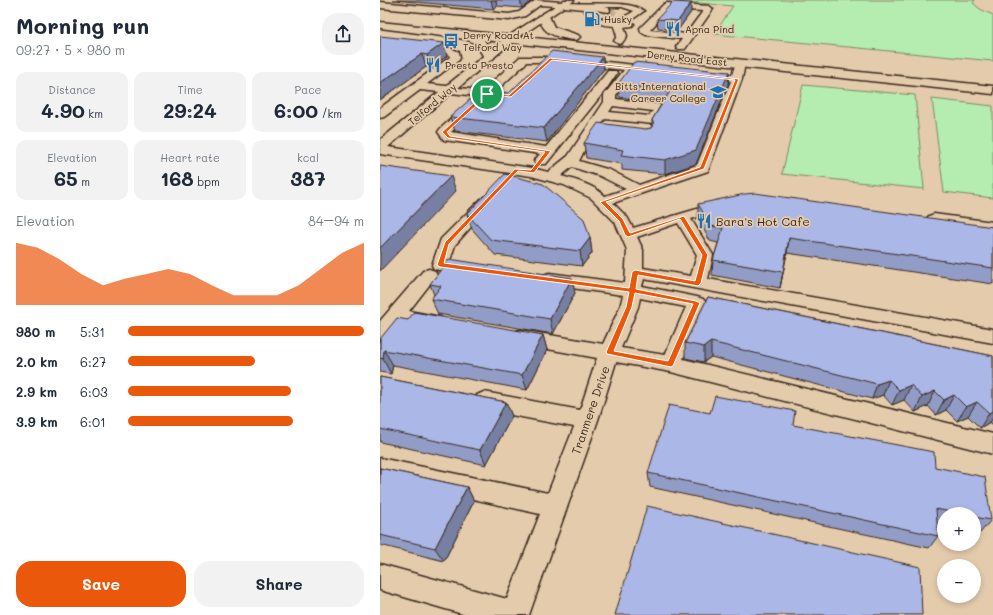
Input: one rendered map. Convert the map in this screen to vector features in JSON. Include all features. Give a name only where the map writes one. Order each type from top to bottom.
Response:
[{"type":"main road","points":[[544,16],[544,23],[550,30],[574,37]]},
{"type":"main road","name":"Derry Road East","points":[[380,18],[681,47],[959,82],[993,90]]},
{"type":"main road","name":"Derry Road East","points":[[380,25],[740,64],[959,82],[993,79]]},
{"type":"main road","points":[[447,32],[475,38],[484,46],[489,56]]},
{"type":"street","points":[[380,5],[509,17],[522,14],[540,1],[580,0]]},
{"type":"street","points":[[604,0],[644,4]]},
{"type":"street","points":[[567,1],[606,10]]},
{"type":"street","name":"Telford Way","points":[[380,149],[510,39],[567,1]]},
{"type":"street","points":[[588,6],[599,4],[622,6],[636,8],[640,11],[619,21]]},
{"type":"street","points":[[681,47],[689,37],[709,9],[663,5],[645,28],[646,32],[689,37]]},
{"type":"street","points":[[588,6],[592,17],[596,21],[619,21],[648,26]]},
{"type":"street","points":[[619,21],[622,36],[619,41]]},
{"type":"street","points":[[380,42],[448,50],[455,54],[455,58],[380,114]]},
{"type":"street","points":[[549,151],[448,137],[444,132],[524,59],[558,60],[662,71]]},
{"type":"street","points":[[539,70],[558,60]]},
{"type":"street","points":[[602,202],[703,168],[737,79],[740,64]]},
{"type":"street","points":[[486,271],[440,265],[447,243],[512,179],[549,151],[603,86],[616,66]]},
{"type":"street","points":[[551,177],[574,158],[578,149],[610,102],[610,95],[631,68]]},
{"type":"street","points":[[692,74],[737,79]]},
{"type":"street","points":[[417,86],[510,97]]},
{"type":"street","points":[[601,115],[653,120],[660,108],[610,102]]},
{"type":"street","points":[[591,130],[605,132]]},
{"type":"street","name":"Tranmere Drive","points":[[380,149],[512,179],[551,177],[569,182],[596,195],[622,220],[635,250],[635,272],[629,307],[609,352],[587,420],[556,506],[514,615]]},
{"type":"street","points":[[569,162],[614,176],[638,190]]},
{"type":"street","points":[[628,235],[682,217],[732,204]]},
{"type":"street","points":[[682,217],[705,255],[698,283]]},
{"type":"street","points":[[922,218],[993,227]]},
{"type":"street","points":[[635,272],[993,336]]},
{"type":"street","points":[[380,334],[429,275]]},
{"type":"street","points":[[532,277],[632,290],[704,305],[671,364]]},
{"type":"street","points":[[396,315],[450,324]]},
{"type":"street","points":[[503,334],[671,364],[993,444]]},
{"type":"street","points":[[464,397],[587,420]]},
{"type":"street","points":[[380,468],[556,506]]},
{"type":"street","points":[[380,577],[514,615]]},
{"type":"green space","points":[[667,0],[975,0],[973,3],[980,9],[993,15],[993,61],[714,34],[733,6]]},
{"type":"green space","points":[[803,85],[915,95],[924,189],[782,174]]},
{"type":"green space","points":[[932,99],[993,106],[993,198],[944,192]]},
{"type":"building","points":[[673,2],[691,3],[678,21],[657,19]]},
{"type":"building","points":[[380,36],[444,43],[427,55],[422,54],[380,83]]},
{"type":"building","points":[[552,51],[603,57],[544,128],[450,117],[481,90],[509,93]]},
{"type":"building","points":[[634,62],[729,72],[696,150],[665,160],[621,155],[623,150],[584,143],[598,123],[646,129],[651,128],[654,124],[652,120],[670,91],[618,84]]},
{"type":"building","points":[[380,166],[451,176],[380,248]]},
{"type":"building","points":[[505,174],[543,184],[584,219],[590,238],[580,251],[491,240],[467,214]]},
{"type":"building","points":[[755,193],[993,227],[993,268],[789,238],[783,272],[713,260],[723,228],[711,226],[698,204]]},
{"type":"building","points":[[449,259],[572,278],[550,319],[431,299],[441,286],[430,284]]},
{"type":"building","points":[[708,297],[993,356],[993,411],[989,413],[977,402],[966,407],[954,395],[944,400],[935,391],[922,397],[911,385],[899,390],[889,380],[877,384],[711,342],[704,347],[685,343]]},
{"type":"building","points":[[414,312],[543,335],[522,375],[384,350],[383,359],[380,358],[380,339],[397,318],[408,320]]},
{"type":"building","points":[[380,377],[506,402],[480,450],[380,429]]},
{"type":"building","points":[[715,396],[795,411],[793,425],[934,452],[935,467],[985,477],[991,520],[981,518],[981,507],[937,507],[937,536],[648,473],[669,405],[710,413]]},
{"type":"building","points":[[380,468],[467,487],[435,548],[380,535]]},
{"type":"building","points":[[647,506],[920,567],[922,615],[615,615]]},
{"type":"tunnel","points":[[606,10],[616,17]]},
{"type":"place","name":"Husky","points":[[592,19]]},
{"type":"place","name":"Apna Pind","points":[[673,29]]},
{"type":"place","name":"Derry Road At Telford Way","points":[[451,41]]},
{"type":"place","name":"Presto Presto","points":[[433,65]]},
{"type":"place","name":"Bitts International Career College","points":[[718,92]]},
{"type":"place","name":"Bara's Hot Cafe","points":[[704,221]]},
{"type":"route","points":[[487,94],[444,132],[448,137],[549,151],[532,172],[517,170],[447,243],[440,265],[632,290],[629,307],[609,352],[671,364],[696,303],[632,290],[635,272],[698,283],[705,255],[682,217],[628,235],[622,220],[602,202],[698,171],[703,168],[737,79],[551,59],[510,97],[487,94]]}]
